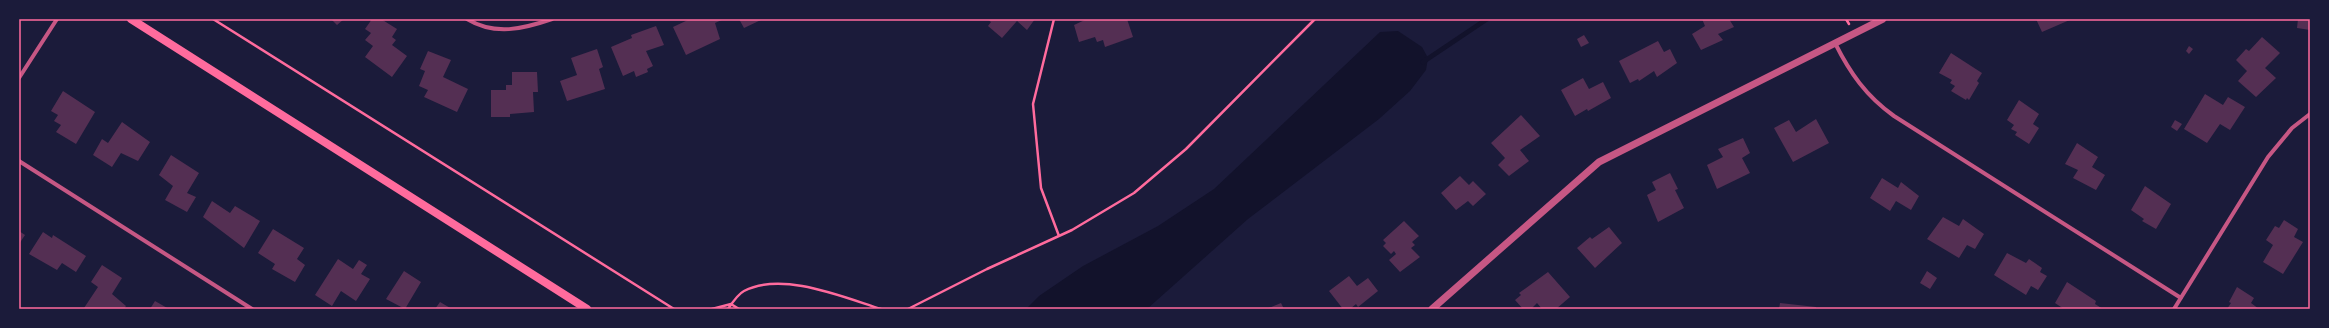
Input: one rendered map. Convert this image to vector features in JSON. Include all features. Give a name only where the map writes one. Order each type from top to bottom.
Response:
[{"type":"main road","points":[[131,19],[587,309]]},
{"type":"street","points":[[19,78],[57,19]]},
{"type":"street","points":[[467,19],[482,26],[505,30],[530,27],[552,19]]},
{"type":"street","points":[[1432,309],[1599,162],[1883,19]]},
{"type":"street","points":[[1835,43],[1855,79],[1883,108],[2181,298]]},
{"type":"street","points":[[2174,309],[2268,157],[2292,128],[2310,114]]},
{"type":"street","points":[[19,160],[252,309]]},
{"type":"path","points":[[213,19],[674,309]]},
{"type":"path","points":[[1054,19],[1032,104],[1041,188],[1059,236]]},
{"type":"path","points":[[908,309],[987,269],[1059,236],[1140,188],[1186,149],[1315,19]]},
{"type":"path","points":[[728,309],[743,291],[766,284],[787,284],[838,295],[881,309]]},
{"type":"path","points":[[712,309],[731,304],[739,309]]},
{"type":"shaded area","points":[[1398,31],[1422,47],[1428,58],[1426,70],[1410,91],[1379,119],[1248,219],[1147,309],[1026,309],[1039,296],[1083,266],[1158,226],[1214,189],[1380,32]]},
{"type":"building","points":[[331,19],[344,19],[337,25]]},
{"type":"building","points":[[372,19],[381,19],[397,29],[392,37],[396,40],[392,45],[407,56],[392,77],[365,57],[373,46],[365,40],[371,33],[365,29]]},
{"type":"building","points":[[690,19],[724,19],[715,23],[720,39],[686,55],[673,27]]},
{"type":"building","points":[[739,19],[763,19],[744,28]]},
{"type":"building","points":[[987,19],[1035,19],[1027,30],[1017,21],[1002,38],[988,26],[991,22]]},
{"type":"building","points":[[1087,19],[1127,19],[1133,37],[1105,47],[1103,40],[1097,42],[1095,37],[1079,42],[1074,25]]},
{"type":"building","points":[[1702,19],[1729,19],[1734,27],[1718,34],[1723,40],[1701,50],[1692,34],[1705,26]]},
{"type":"building","points":[[2036,19],[2072,19],[2042,32]]},
{"type":"building","points":[[2298,19],[2310,19],[2310,30],[2297,28]]},
{"type":"building","points":[[656,26],[664,45],[646,51],[653,66],[647,69],[648,72],[636,77],[634,71],[623,76],[611,47],[632,38],[631,35]]},
{"type":"building","points":[[1584,35],[1589,43],[1581,47],[1577,39]]},
{"type":"building","points":[[2262,37],[2280,53],[2265,68],[2276,78],[2256,97],[2238,81],[2247,71],[2236,60],[2246,49],[2249,51]]},
{"type":"building","points":[[1658,41],[1664,52],[1670,49],[1677,63],[1657,77],[1654,71],[1639,81],[1638,79],[1630,83],[1619,61]]},
{"type":"building","points":[[2189,46],[2193,49],[2189,54],[2186,51]]},
{"type":"building","points":[[597,49],[603,67],[599,69],[605,89],[567,101],[560,81],[577,75],[571,58]]},
{"type":"building","points":[[428,51],[451,60],[443,77],[468,89],[457,112],[424,97],[428,90],[419,86],[425,71],[420,69]]},
{"type":"building","points":[[1951,53],[1982,73],[1977,81],[1979,83],[1969,100],[1967,98],[1966,100],[1951,91],[1955,86],[1950,83],[1952,80],[1939,73]]},
{"type":"building","points":[[512,72],[537,72],[538,92],[533,92],[534,112],[510,114],[510,117],[491,117],[491,90],[506,90],[506,85],[512,85]]},
{"type":"building","points":[[1583,78],[1589,89],[1603,82],[1611,98],[1588,111],[1587,109],[1575,116],[1561,90]]},
{"type":"building","points":[[63,91],[95,112],[76,144],[56,132],[61,125],[54,121],[58,115],[51,111]]},
{"type":"building","points":[[2205,94],[2223,105],[2228,97],[2245,107],[2230,130],[2220,124],[2207,143],[2184,129]]},
{"type":"building","points":[[2019,100],[2039,114],[2033,124],[2039,128],[2029,144],[2015,135],[2017,132],[2011,129],[2014,125],[2007,120]]},
{"type":"building","points":[[1521,115],[1540,136],[1520,150],[1529,161],[1509,176],[1498,165],[1505,158],[1491,143]]},
{"type":"building","points":[[1816,119],[1829,143],[1793,162],[1774,128],[1789,120],[1796,132]]},
{"type":"building","points":[[2175,120],[2182,124],[2177,131],[2171,127]]},
{"type":"building","points":[[122,122],[150,142],[138,161],[121,153],[112,167],[93,155],[102,139],[108,143]]},
{"type":"building","points":[[1743,138],[1750,153],[1742,158],[1750,173],[1717,189],[1707,165],[1723,157],[1718,149]]},
{"type":"building","points":[[2077,143],[2098,157],[2092,167],[2105,175],[2096,190],[2073,178],[2078,170],[2065,164]]},
{"type":"building","points":[[171,155],[199,173],[187,193],[196,197],[187,212],[165,200],[173,186],[159,175]]},
{"type":"building","points":[[1670,173],[1678,189],[1675,190],[1684,208],[1658,222],[1647,195],[1656,190],[1652,182]]},
{"type":"building","points":[[1460,176],[1469,185],[1473,181],[1486,194],[1473,206],[1468,201],[1456,210],[1441,193]]},
{"type":"building","points":[[1882,178],[1898,188],[1901,182],[1919,196],[1911,210],[1896,201],[1890,211],[1870,198]]},
{"type":"building","points":[[2145,186],[2171,204],[2156,229],[2142,221],[2144,219],[2131,210]]},
{"type":"building","points":[[212,201],[230,213],[235,206],[260,221],[244,248],[203,217]]},
{"type":"building","points":[[1943,217],[1959,226],[1963,219],[1984,234],[1975,249],[1967,245],[1959,258],[1927,239]]},
{"type":"building","points":[[2284,220],[2298,229],[2294,237],[2303,242],[2283,274],[2263,262],[2273,245],[2266,240],[2275,226],[2279,228]]},
{"type":"building","points":[[1404,221],[1419,236],[1412,242],[1415,245],[1411,248],[1420,257],[1400,272],[1389,260],[1396,254],[1394,251],[1391,254],[1383,246],[1386,243],[1383,240]]},
{"type":"building","points":[[1609,227],[1622,243],[1595,268],[1577,248],[1590,237],[1592,239]]},
{"type":"building","points":[[273,229],[304,248],[297,259],[305,265],[295,282],[272,269],[275,264],[258,253]]},
{"type":"building","points":[[19,231],[25,235],[19,244]]},
{"type":"building","points":[[43,232],[52,238],[53,235],[86,256],[76,272],[62,263],[57,270],[29,254]]},
{"type":"building","points":[[2007,253],[2026,263],[2029,259],[2042,268],[2040,272],[2047,276],[2038,290],[2031,286],[2026,295],[1994,275]]},
{"type":"building","points":[[338,259],[353,269],[359,260],[367,265],[361,274],[370,279],[356,301],[341,291],[332,306],[315,295]]},
{"type":"building","points":[[102,265],[122,278],[112,294],[126,306],[124,309],[84,308],[98,287],[91,282]]},
{"type":"building","points":[[404,271],[421,282],[405,309],[386,299]]},
{"type":"building","points":[[1927,271],[1937,278],[1930,289],[1920,283]]},
{"type":"building","points":[[1548,272],[1570,297],[1556,309],[1542,309],[1537,303],[1531,309],[1523,309],[1515,300],[1521,295],[1519,293]]},
{"type":"building","points":[[1349,276],[1357,286],[1368,278],[1378,291],[1358,307],[1356,304],[1350,309],[1343,309],[1329,291]]},
{"type":"building","points":[[2067,282],[2096,301],[2095,304],[2103,309],[2064,309],[2055,303]]},
{"type":"building","points":[[2237,287],[2254,298],[2251,303],[2259,309],[2227,309]]},
{"type":"building","points":[[155,301],[169,309],[150,309]]},
{"type":"building","points":[[440,302],[452,309],[435,309]]},
{"type":"building","points":[[1281,303],[1284,309],[1266,309]]},
{"type":"building","points":[[1780,303],[1816,307],[1816,309],[1779,309]]},
{"type":"waterway","points":[[1423,62],[1487,19]]}]
